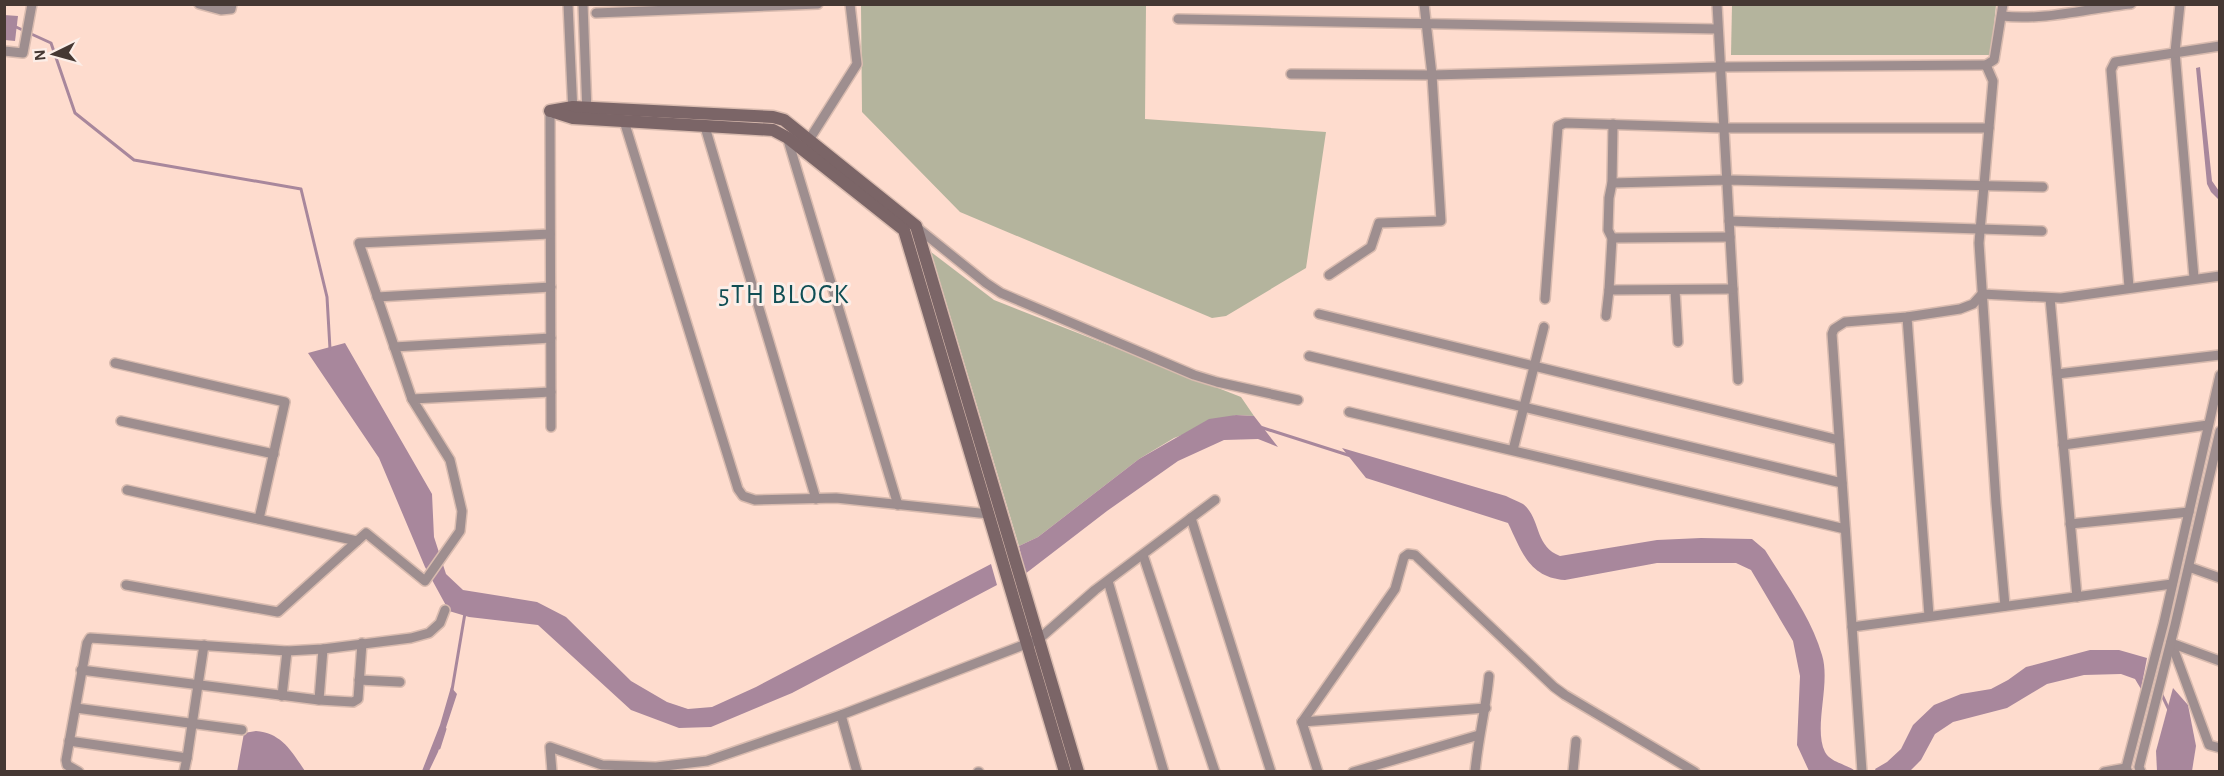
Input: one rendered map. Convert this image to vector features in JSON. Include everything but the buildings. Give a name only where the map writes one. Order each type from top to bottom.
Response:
[{"type":"street","points":[[4,51],[22,53],[32,4]]},
{"type":"street","points":[[199,4],[221,10],[231,9],[232,4]]},
{"type":"street","points":[[568,4],[573,113]]},
{"type":"street","points":[[583,4],[587,114]]},
{"type":"street","points":[[596,13],[818,4]]},
{"type":"street","points":[[809,141],[857,64],[850,4]]},
{"type":"street","points":[[1329,275],[1371,246],[1379,224],[1441,221],[1432,75],[1424,4]]},
{"type":"street","points":[[1717,4],[1738,380]]},
{"type":"street","points":[[1291,74],[1432,75],[1719,67],[1986,65],[1994,60],[2004,4]]},
{"type":"street","points":[[2180,4],[2175,52],[2194,278]]},
{"type":"street","points":[[2002,16],[2014,17],[2068,9],[2125,5]]},
{"type":"street","points":[[1178,19],[1717,29]]},
{"type":"street","points":[[2129,287],[2111,70],[2115,62],[2220,46]]},
{"type":"street","points":[[1986,65],[1993,81],[1979,243],[2005,606]]},
{"type":"street","points":[[551,427],[550,111],[587,114],[773,117],[784,120],[910,228],[1033,641],[1065,771]]},
{"type":"street","points":[[587,114],[624,121],[773,130],[788,138],[986,283],[1018,301],[1194,375],[1298,400]]},
{"type":"street","points":[[784,120],[898,505]]},
{"type":"street","points":[[624,121],[738,489],[743,496],[755,500],[836,498],[989,514]]},
{"type":"street","points":[[1545,298],[1558,126],[1572,122],[1723,128],[1989,128]]},
{"type":"street","points":[[1606,316],[1612,238],[1608,230],[1612,183],[1613,123]]},
{"type":"street","points":[[705,127],[816,499]]},
{"type":"street","points":[[1612,183],[1727,180],[2043,187]]},
{"type":"street","points":[[1730,221],[2042,231]]},
{"type":"street","points":[[910,228],[989,514],[1078,771]]},
{"type":"street","points":[[126,585],[279,612],[366,533],[425,581],[460,531],[462,511],[450,460],[412,399],[359,243],[550,234]]},
{"type":"street","points":[[1612,238],[1731,237]]},
{"type":"street","points":[[1982,294],[2050,298],[2220,276]]},
{"type":"street","points":[[377,297],[551,287]]},
{"type":"street","points":[[1609,290],[1733,289]]},
{"type":"street","points":[[1675,290],[1678,342]]},
{"type":"street","points":[[1862,771],[1832,334],[1834,329],[1845,322],[1906,317],[1960,309],[1973,304],[1982,294]]},
{"type":"street","points":[[2050,298],[2077,597]]},
{"type":"street","points":[[1319,314],[1839,440]]},
{"type":"street","points":[[1906,317],[1929,616]]},
{"type":"street","points":[[1512,450],[1544,327]]},
{"type":"street","points":[[394,347],[551,338]]},
{"type":"street","points":[[2057,374],[2220,355]]},
{"type":"street","points":[[1309,356],[1842,483]]},
{"type":"street","points":[[115,363],[285,402],[259,519]]},
{"type":"street","points":[[2104,771],[2127,770],[2164,622],[2220,375]]},
{"type":"street","points":[[412,399],[551,392]]},
{"type":"street","points":[[1349,412],[1845,529]]},
{"type":"street","points":[[121,422],[274,454]]},
{"type":"street","points":[[2063,445],[2208,425]]},
{"type":"street","points":[[2141,771],[2139,767],[2171,643],[2220,431]]},
{"type":"street","points":[[127,490],[357,541]]},
{"type":"street","points":[[552,771],[550,747],[602,768],[657,769],[708,766],[1033,641],[1215,500]]},
{"type":"street","points":[[2070,524],[2188,512]]},
{"type":"street","points":[[1191,518],[1271,771]]},
{"type":"street","points":[[1302,722],[1395,589],[1404,557],[1408,554],[1415,555],[1565,695],[1695,771]]},
{"type":"street","points":[[1143,555],[1215,771]]},
{"type":"street","points":[[2189,567],[2220,578]]},
{"type":"street","points":[[1108,581],[1164,771]]},
{"type":"street","points":[[1852,627],[2172,584]]},
{"type":"street","points":[[80,771],[67,765],[66,760],[81,670],[90,638],[287,651],[323,649],[411,638],[429,633],[440,623],[445,610]]},
{"type":"street","points":[[2164,622],[2210,745],[2220,748]]},
{"type":"street","points":[[81,670],[282,696],[353,702],[358,699],[362,643]]},
{"type":"street","points":[[2171,643],[2220,661]]},
{"type":"street","points":[[184,771],[204,645]]},
{"type":"street","points":[[319,700],[323,649]]},
{"type":"street","points":[[282,696],[287,651]]},
{"type":"street","points":[[1475,771],[1490,676]]},
{"type":"street","points":[[359,680],[400,682]]},
{"type":"street","points":[[76,708],[242,730]]},
{"type":"street","points":[[1302,722],[1485,708]]},
{"type":"street","points":[[841,716],[857,771]]},
{"type":"street","points":[[1302,722],[1318,771]]},
{"type":"street","points":[[1353,771],[1479,735]]},
{"type":"street","points":[[69,741],[187,758]]},
{"type":"street","points":[[1573,771],[1576,741]]},
{"type":"green space","points":[[861,5],[1146,5],[1145,119],[1326,132],[1306,268],[1226,316],[1212,318],[960,212],[862,112]]},
{"type":"green space","points":[[1732,5],[1996,5],[1991,55],[1731,55]]},
{"type":"green space","points":[[931,252],[994,300],[1241,397],[1254,416],[1236,415],[1174,438],[1139,459],[1038,537],[1019,546]]},
{"type":"shaded area","points":[[4,15],[18,16],[15,41],[5,40]]},
{"type":"shaded area","points":[[2200,67],[2212,181],[2219,191],[2219,200],[2207,184],[2196,68]]},
{"type":"shaded area","points":[[345,343],[432,494],[434,537],[446,574],[463,590],[537,602],[566,617],[631,681],[667,702],[688,709],[712,707],[756,687],[991,564],[997,585],[792,693],[711,727],[679,728],[631,710],[538,625],[469,617],[449,611],[425,567],[379,458],[308,353]]},
{"type":"shaded area","points":[[1236,415],[1254,416],[1278,447],[1258,439],[1224,440],[1178,461],[1107,511],[1025,574],[1019,546],[1038,537],[1139,459],[1209,419]]},
{"type":"shaded area","points":[[1342,448],[1506,496],[1521,503],[1529,510],[1546,546],[1560,556],[1657,540],[1752,539],[1765,550],[1797,601],[1822,655],[1825,679],[1821,731],[1825,752],[1831,759],[1855,771],[1809,771],[1797,745],[1800,676],[1793,641],[1751,570],[1736,563],[1657,563],[1565,580],[1553,578],[1543,574],[1528,561],[1508,523],[1366,478]]},
{"type":"shaded area","points":[[2090,650],[2119,650],[2147,658],[2141,689],[2135,679],[2121,674],[2084,675],[2047,684],[2007,708],[1953,722],[1935,734],[1921,760],[1910,771],[1876,771],[1875,769],[1901,749],[1913,725],[1934,705],[1961,694],[1991,689],[2026,667]]},
{"type":"shaded area","points":[[451,687],[457,694],[438,752],[429,771],[422,771],[440,725]]},
{"type":"shaded area","points":[[2173,688],[2188,705],[2196,746],[2192,771],[2157,771],[2156,751]]},
{"type":"shaded area","points":[[256,731],[273,735],[280,740],[305,771],[237,772],[244,733]]},
{"type":"waterway","points":[[16,27],[51,43],[75,113],[134,160],[301,189],[327,297],[330,349]]},
{"type":"waterway","points":[[1260,427],[1351,456]]},
{"type":"waterway","points":[[452,690],[465,613]]},
{"type":"waterway","points":[[2161,693],[2170,712]]},
{"type":"waterway","points":[[439,748],[445,729]]},
{"type":"district","name":"5TH BLOCK","points":[[784,294]]}]
